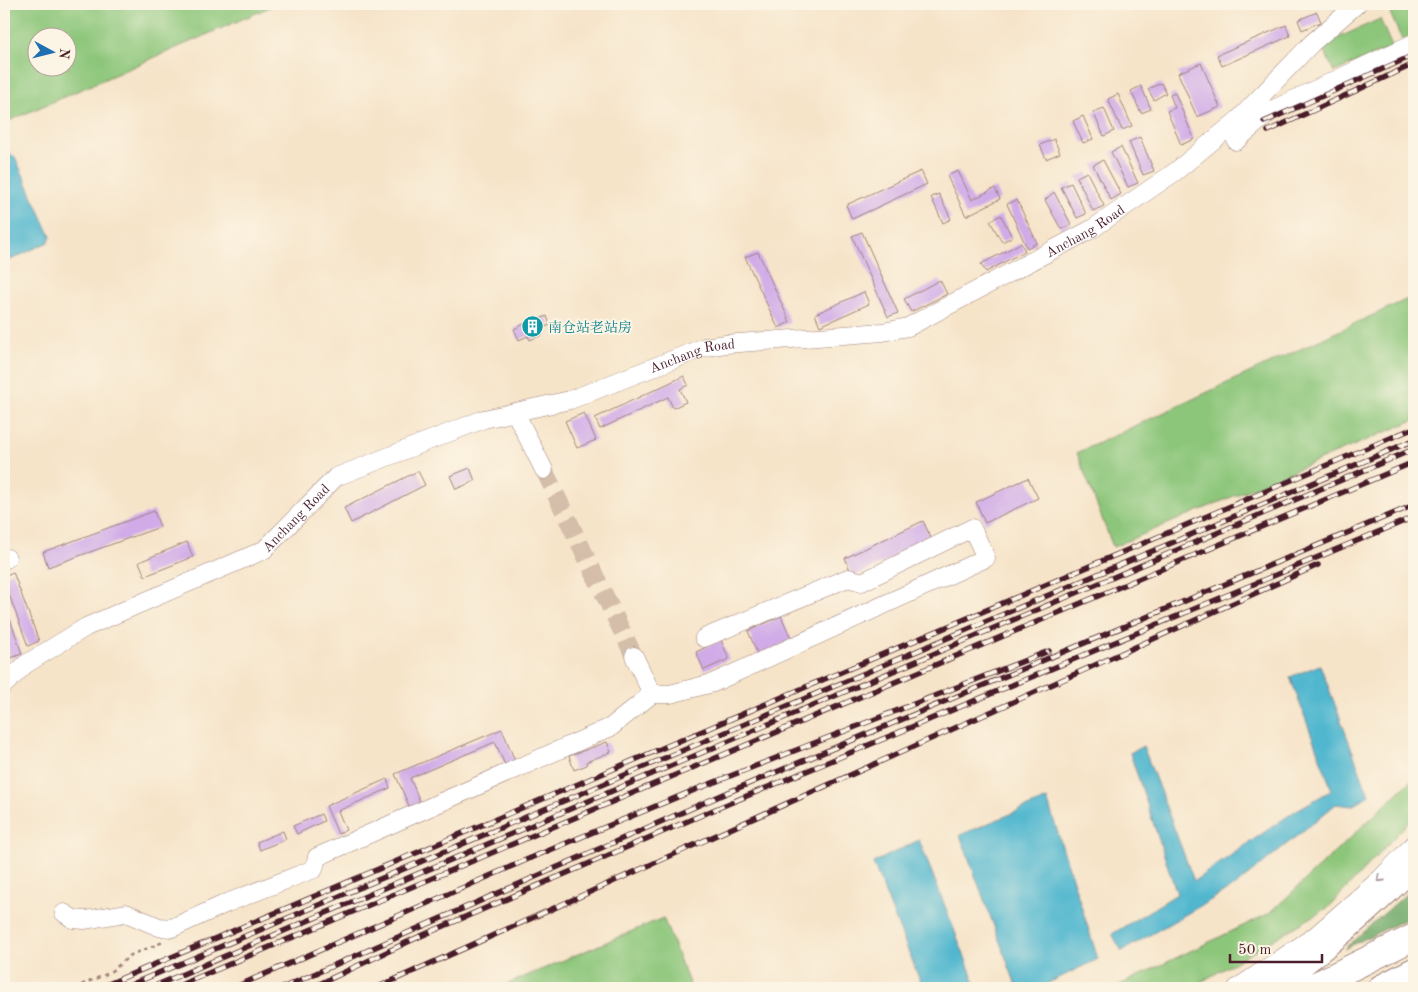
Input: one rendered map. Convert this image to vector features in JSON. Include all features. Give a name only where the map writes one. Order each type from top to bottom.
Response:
[{"type":"highway","points":[[1270,988],[1323,948],[1381,898],[1414,864]]},
{"type":"highway","points":[[1310,988],[1414,937]]},
{"type":"highway","points":[[1381,988],[1414,971]]},
{"type":"street","name":"Anchang Road","points":[[4,685],[26,664],[86,627],[264,550],[336,477],[484,418],[570,400],[705,347],[883,332],[908,327],[1092,229],[1175,172],[1239,119],[1312,42],[1357,4]]},
{"type":"street","points":[[1236,140],[1272,110],[1414,43]]},
{"type":"street","points":[[515,412],[544,470]]},
{"type":"street","points":[[64,914],[73,919],[86,920],[126,914],[159,927],[174,927],[227,902],[314,869],[317,856],[611,727],[652,694],[670,694],[713,683],[986,558],[972,528],[862,582],[848,578],[704,638]]},
{"type":"street","points":[[634,656],[652,694]]},
{"type":"street","points":[[1237,988],[1316,936],[1380,879],[1414,844]]},
{"type":"path","points":[[74,988],[109,973],[135,953],[161,944],[174,927]]},
{"type":"green space","points":[[4,4],[277,4],[4,123]]},
{"type":"green space","points":[[1386,4],[1414,4],[1414,35],[1402,40]]},
{"type":"green space","points":[[1380,19],[1392,47],[1334,72],[1322,45]]},
{"type":"green space","points":[[1414,296],[1414,420],[1113,547],[1077,453]]},
{"type":"green space","points":[[1414,778],[1414,816],[1329,907],[1191,988],[1113,988],[1270,913]]},
{"type":"green space","points":[[1414,887],[1414,915],[1344,949]]},
{"type":"green space","points":[[663,918],[691,988],[498,988]]},
{"type":"water","points":[[10,154],[15,157],[51,237],[48,242],[4,263],[4,155]]},
{"type":"water","points":[[1320,665],[1369,795],[1352,806],[1336,804],[1235,886],[1122,951],[1112,934],[1177,894],[1130,753],[1143,746],[1194,881],[1295,811],[1332,790],[1290,677]]},
{"type":"water","points":[[1047,799],[1098,959],[1038,988],[1017,988],[960,835]]},
{"type":"water","points":[[919,840],[977,988],[923,988],[873,863]]},
{"type":"building","points":[[1317,12],[1321,22],[1302,30],[1298,20]]},
{"type":"building","points":[[1286,25],[1290,36],[1222,66],[1217,55]]},
{"type":"building","points":[[1201,63],[1220,107],[1197,117],[1178,73]]},
{"type":"building","points":[[1161,83],[1166,93],[1154,100],[1148,89]]},
{"type":"building","points":[[1141,86],[1151,109],[1141,113],[1131,91]]},
{"type":"building","points":[[1175,93],[1194,139],[1181,145],[1167,111],[1175,108],[1170,95]]},
{"type":"building","points":[[1118,94],[1132,126],[1122,130],[1108,99]]},
{"type":"building","points":[[1104,108],[1114,131],[1104,136],[1093,112]]},
{"type":"building","points":[[1083,116],[1093,139],[1083,143],[1073,121]]},
{"type":"building","points":[[1140,137],[1154,171],[1143,175],[1129,142]]},
{"type":"building","points":[[1054,139],[1060,153],[1046,159],[1040,145]]},
{"type":"building","points":[[1121,147],[1138,183],[1128,187],[1111,152]]},
{"type":"building","points":[[1103,160],[1121,194],[1111,200],[1093,165]]},
{"type":"building","points":[[921,171],[927,184],[852,219],[846,205]]},
{"type":"building","points":[[958,171],[972,200],[995,188],[1000,199],[966,216],[947,176]]},
{"type":"building","points":[[1087,172],[1104,206],[1093,211],[1077,177]]},
{"type":"building","points":[[1071,183],[1086,214],[1077,218],[1061,187]]},
{"type":"building","points":[[1054,192],[1071,224],[1061,229],[1045,200]]},
{"type":"building","points":[[939,194],[951,219],[943,223],[931,197]]},
{"type":"building","points":[[1017,200],[1037,243],[1027,248],[1007,204]]},
{"type":"building","points":[[1001,215],[1012,237],[1002,242],[990,221]]},
{"type":"building","points":[[862,232],[898,313],[888,317],[852,236]]},
{"type":"building","points":[[1021,243],[1025,251],[986,272],[981,264]]},
{"type":"building","points":[[758,252],[790,322],[778,328],[745,257]]},
{"type":"building","points":[[940,280],[947,294],[911,312],[904,299]]},
{"type":"building","points":[[864,292],[869,304],[820,326],[815,314]]},
{"type":"building","name":"南仓站老站房","points":[[547,316],[550,325],[540,329],[542,335],[530,340],[528,336],[519,340],[514,329],[536,318],[537,320]]},
{"type":"building","points":[[684,376],[688,385],[680,389],[686,402],[673,408],[668,397],[600,429],[595,418]]},
{"type":"building","points":[[584,413],[596,440],[577,448],[565,421]]},
{"type":"building","points":[[470,468],[475,481],[456,489],[450,476]]},
{"type":"building","points":[[418,471],[425,485],[351,523],[344,508]]},
{"type":"building","points":[[1028,478],[1038,498],[985,523],[976,502]]},
{"type":"building","points":[[154,511],[160,527],[48,567],[43,552]]},
{"type":"building","points":[[923,521],[932,540],[853,577],[845,558]]},
{"type":"building","points":[[187,542],[193,557],[145,576],[139,562]]},
{"type":"building","points":[[13,572],[39,641],[28,646],[4,581],[4,576]]},
{"type":"building","points":[[781,616],[792,640],[758,655],[748,631]]},
{"type":"building","points":[[10,619],[22,654],[11,658],[4,637],[4,621]]},
{"type":"building","points":[[721,640],[729,659],[704,670],[696,652]]},
{"type":"building","points":[[502,729],[515,761],[505,765],[495,742],[410,778],[421,804],[410,808],[395,774]]},
{"type":"building","points":[[607,742],[611,752],[586,762],[587,765],[574,770],[569,756]]},
{"type":"building","points":[[387,779],[390,788],[338,811],[346,830],[338,834],[326,806]]},
{"type":"building","points":[[321,814],[324,821],[297,834],[293,826]]},
{"type":"building","points":[[283,831],[286,839],[260,850],[257,842]]},
{"type":"tunnel","points":[[544,470],[634,656]]},
{"type":"railway","points":[[1264,122],[1414,55]]},
{"type":"railway","points":[[1268,131],[1414,64]]},
{"type":"railway","points":[[99,988],[1414,428]]},
{"type":"railway","points":[[123,988],[1414,440]]},
{"type":"railway","points":[[150,988],[1414,449]]},
{"type":"railway","points":[[173,988],[1414,462]]},
{"type":"railway","points":[[282,988],[724,794],[1414,505]]},
{"type":"railway","points":[[311,988],[414,939],[718,808],[1414,517]]},
{"type":"railway","points":[[376,988],[1318,565]]},
{"type":"railway","points":[[233,988],[533,857],[697,789],[1049,651]]},
{"type":"place","name":"南仓站老站房","points":[[532,327]]}]
